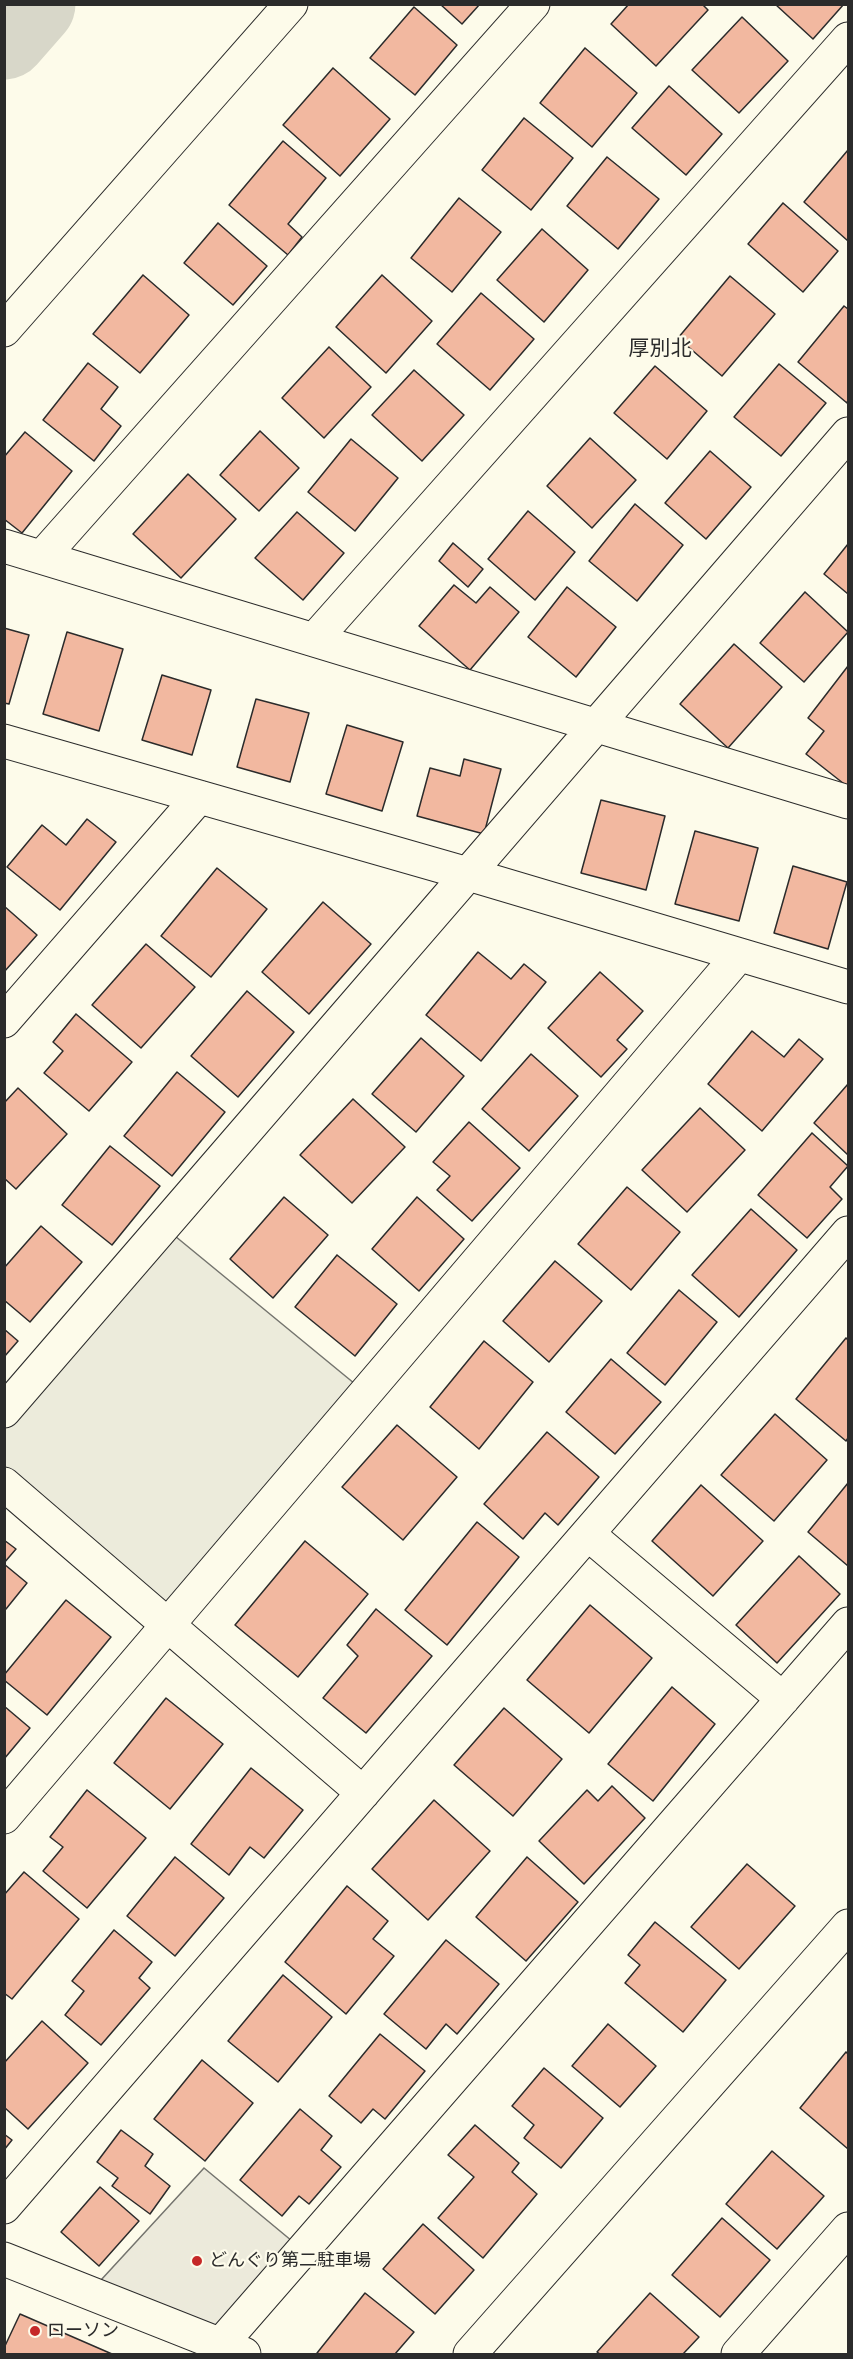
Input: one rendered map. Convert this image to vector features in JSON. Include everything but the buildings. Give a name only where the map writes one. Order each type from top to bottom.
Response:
[{"type":"street","points":[[4,330],[291,4]]},
{"type":"street","points":[[42,557],[533,4]]},
{"type":"street","points":[[314,640],[849,39]]},
{"type":"street","points":[[4,1411],[849,434]]},
{"type":"street","points":[[4,546],[849,802]]},
{"type":"street","points":[[4,741],[468,874],[849,987]]},
{"type":"street","points":[[4,1021],[199,797]]},
{"type":"street","points":[[4,1817],[739,955]]},
{"type":"street","points":[[4,2207],[849,1233]]},
{"type":"street","points":[[4,1484],[363,1793]]},
{"type":"street","points":[[588,1534],[783,1699]]},
{"type":"street","points":[[4,2259],[232,2349],[849,1624]]},
{"type":"street","points":[[470,2355],[849,1926]]},
{"type":"street","points":[[738,2355],[849,2229]]},
{"type":"shaded area","points":[[164,1227],[366,1393],[168,1625],[5,1484],[5,1411]]},
{"type":"shaded area","name":"どんぐり第二駐車場","points":[[204,2168],[292,2241],[213,2329],[101,2280]]},
{"type":"waterway","points":[[4,36],[32,4]]},
{"type":"place","name":"どんぐり第二駐車場","points":[[197,2261]]},
{"type":"place","name":"ローソン","points":[[35,2331]]},
{"type":"district","name":"厚別北","points":[[660,349]]}]
